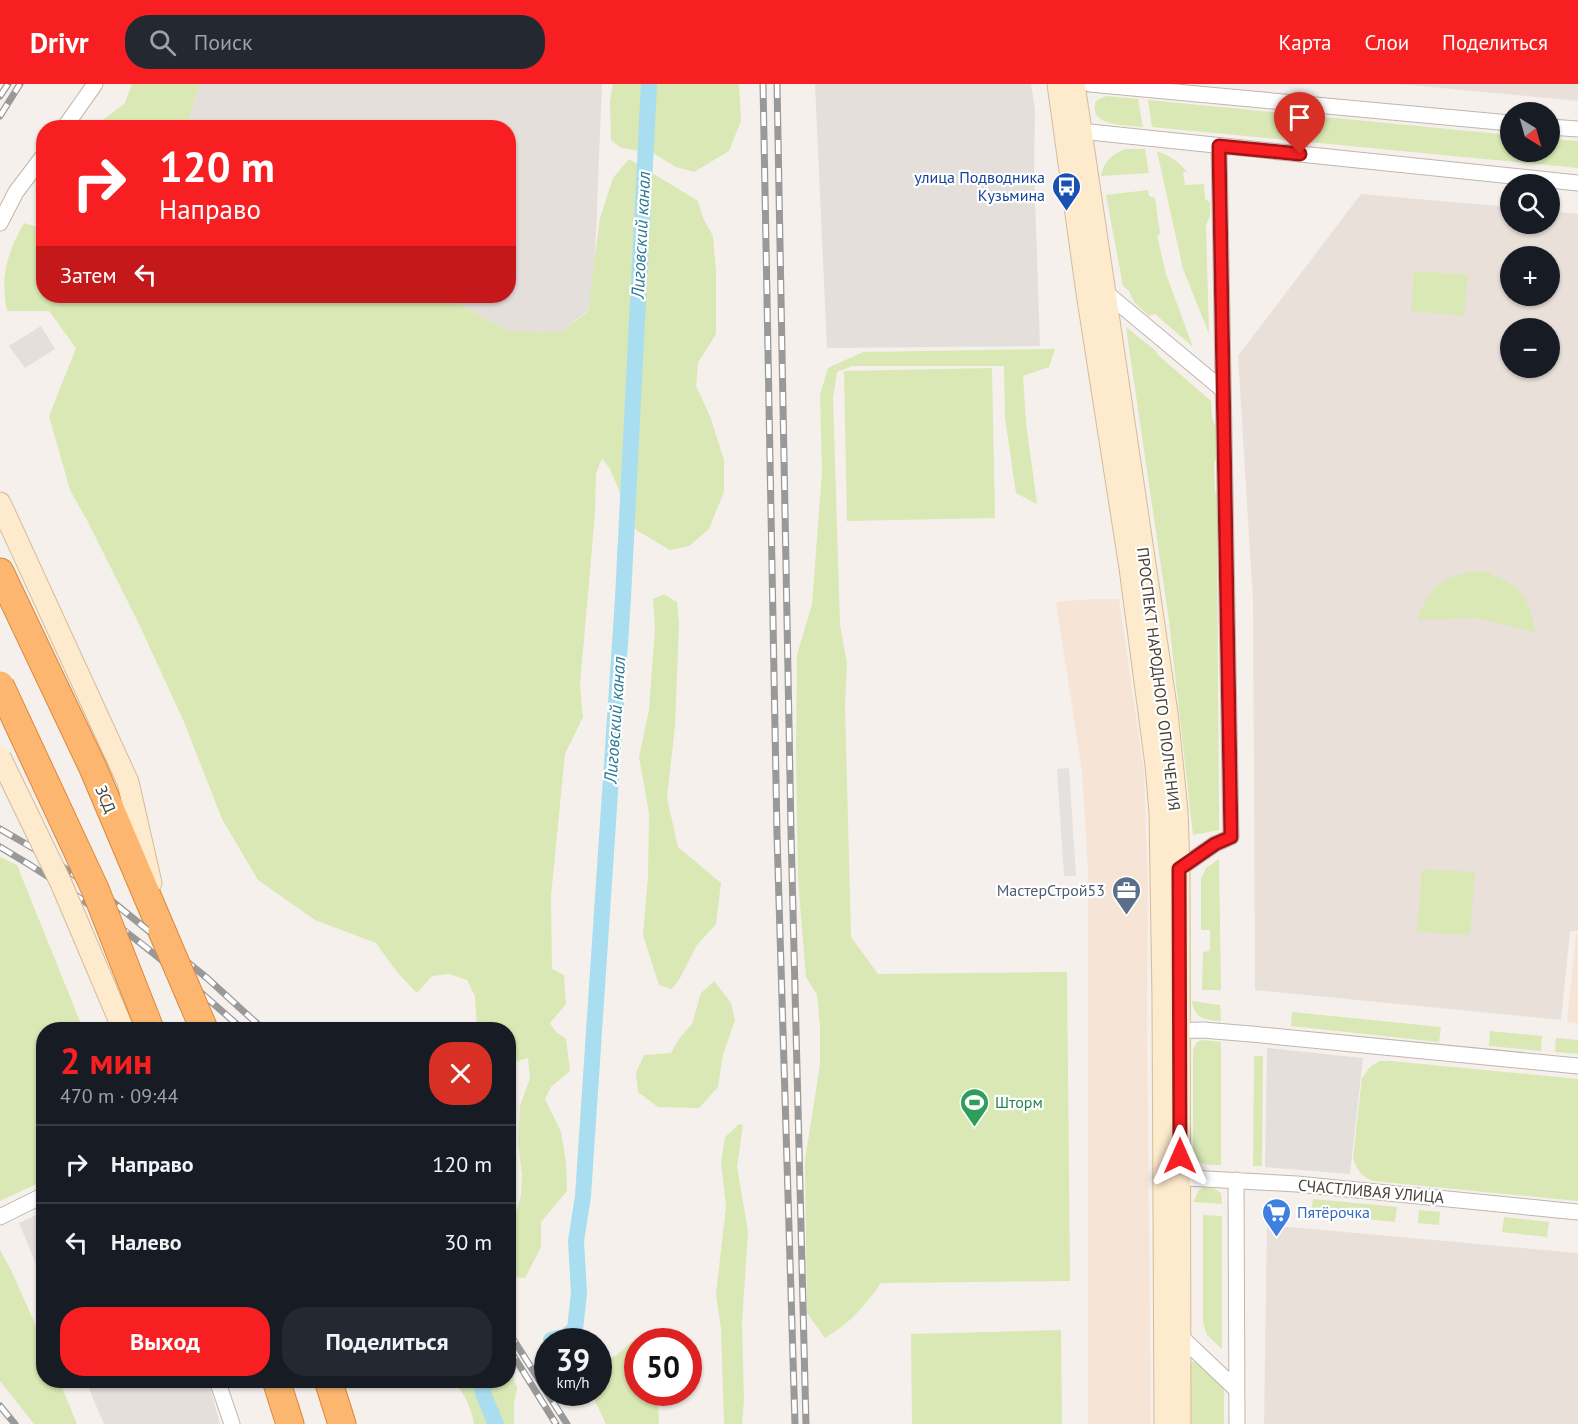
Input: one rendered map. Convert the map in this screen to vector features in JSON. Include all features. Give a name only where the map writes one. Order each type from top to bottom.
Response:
[{"type":"highway","name":"ЗСД","points":[[0,572],[93,768],[201,1022]]},
{"type":"highway","points":[[0,685],[95,889],[147,1022]]},
{"type":"highway","points":[[279,1388],[290,1424]]},
{"type":"highway","points":[[331,1388],[342,1424]]},
{"type":"main road","name":"ПРОСПЕКТ НАРОДНОГО ОПОЛЧЕНИЯ","points":[[1065,86],[1104,291],[1168,723],[1177,810],[1179,869],[1172,1031],[1172,1177],[1165,1424]]},
{"type":"main road","name":"ПРОСПЕКТ НАРОДНОГО ОПОЛЧЕНИЯ","points":[[1072,129],[1087,293],[1152,725],[1160,813],[1172,1031]]},
{"type":"main road","points":[[0,503],[128,783],[162,931]]},
{"type":"main road","points":[[0,757],[61,883],[120,1022]]},
{"type":"main road","name":"ПРОСПЕКТ НАРОДНОГО ОПОЛЧЕНИЯ","points":[[1172,1177],[1179,1335],[1180,1424]]},
{"type":"street","points":[[70,120],[95,84]]},
{"type":"street","points":[[1090,84],[1500,122]]},
{"type":"street","points":[[1560,128],[1578,129]]},
{"type":"street","points":[[1072,129],[1578,183]]},
{"type":"street","points":[[1179,869],[1215,844],[1231,837],[1219,146]]},
{"type":"street","points":[[0,223],[16,192],[36,166]]},
{"type":"street","points":[[1104,291],[1223,390]]},
{"type":"street","points":[[1172,1031],[1251,1034],[1578,1066]]},
{"type":"street","name":"СЧАСТЛИВАЯ УЛИЦА","points":[[1172,1177],[1236,1180],[1578,1212]]},
{"type":"street","points":[[1236,1180],[1237,1424]]},
{"type":"street","points":[[0,1217],[36,1199]]},
{"type":"street","points":[[1179,1335],[1237,1390]]},
{"type":"street","points":[[220,1388],[232,1424]]},
{"type":"shaded area","points":[[199,84],[602,84],[593,306],[561,332],[509,331],[457,303],[516,303],[516,120],[189,120]]},
{"type":"shaded area","points":[[815,84],[1031,84],[1035,110],[1034,168],[1040,346],[827,348]]},
{"type":"shaded area","points":[[1399,84],[1578,84],[1578,101]]},
{"type":"shaded area","points":[[1361,194],[1500,206],[1500,234],[1560,234],[1560,212],[1578,214],[1578,931],[1570,931],[1561,1020],[1255,990],[1253,601],[1238,356]]},
{"type":"shaded area","points":[[41,326],[55,349],[25,368],[9,346]]},
{"type":"shaded area","points":[[1119,599],[1144,772],[1148,886],[1151,1424],[1088,1424],[1088,871],[1082,771],[1056,602]]},
{"type":"shaded area","points":[[1069,768],[1076,876],[1064,876],[1057,769]]},
{"type":"shaded area","points":[[1576,934],[1578,934],[1578,1023],[1567,1022]]},
{"type":"shaded area","points":[[1267,1048],[1363,1058],[1350,1174],[1265,1167]]},
{"type":"shaded area","points":[[36,1215],[36,1264],[19,1223]]},
{"type":"shaded area","points":[[1267,1225],[1578,1253],[1578,1424],[1264,1424]]},
{"type":"shaded area","points":[[88,1388],[210,1388],[220,1424],[104,1424]]},
{"type":"green space","points":[[132,84],[199,84],[189,120],[103,120],[125,103]]},
{"type":"green space","points":[[613,84],[739,84],[741,121],[729,151],[694,172],[676,167],[653,153],[621,148],[611,140],[610,101]]},
{"type":"green space","points":[[1106,96],[1138,99],[1143,127],[1110,123],[1097,116],[1096,101]]},
{"type":"green space","points":[[1148,100],[1500,134],[1500,160],[1152,127]]},
{"type":"green space","points":[[1560,140],[1578,141],[1578,168],[1516,162],[1560,162]]},
{"type":"green space","points":[[1126,149],[1145,149],[1149,173],[1101,176],[1109,159]]},
{"type":"green space","points":[[1157,151],[1174,159],[1187,172],[1183,172],[1185,185],[1204,184],[1205,199],[1210,202],[1210,216],[1206,225],[1209,334],[1183,269]]},
{"type":"green space","points":[[629,159],[698,201],[703,218],[713,236],[716,272],[716,334],[698,363],[696,386],[710,416],[724,460],[724,492],[709,529],[689,546],[670,550],[636,530],[610,469],[602,458],[596,474],[595,513],[580,685],[583,717],[565,754],[551,896],[552,969],[564,975],[566,1004],[550,1023],[555,1031],[566,1039],[570,1071],[551,1087],[545,1099],[561,1132],[566,1162],[567,1191],[541,1222],[541,1247],[525,1278],[516,1277],[516,1212],[521,1196],[522,1176],[518,1140],[520,1106],[530,1078],[528,1058],[516,1062],[516,1022],[477,1022],[475,996],[467,980],[449,974],[432,976],[417,993],[397,972],[376,943],[315,920],[258,880],[222,819],[184,722],[140,626],[70,490],[49,416],[76,348],[49,311],[7,311],[4,287],[9,255],[24,223],[36,227],[36,303],[457,303],[509,331],[561,332],[588,311],[600,218],[613,178]]},
{"type":"green space","points":[[1148,190],[1149,196],[1155,198],[1160,233],[1157,236],[1166,274],[1193,347],[1155,314],[1149,316],[1134,302],[1129,291],[1123,286],[1106,195]]},
{"type":"green space","points":[[1414,271],[1468,275],[1464,316],[1411,311]]},
{"type":"green space","points":[[1126,327],[1211,401],[1212,418],[1223,445],[1214,463],[1215,492],[1224,498],[1222,536],[1217,539],[1219,830],[1193,835],[1169,621]]},
{"type":"green space","points":[[1055,349],[1049,367],[1023,376],[1026,423],[1037,504],[1016,493],[1005,418],[1004,366],[852,366],[837,372],[833,398],[840,625],[847,663],[845,704],[851,937],[878,974],[1067,972],[1070,1281],[881,1283],[856,1314],[825,1338],[807,1313],[805,1160],[820,1065],[820,1025],[817,995],[806,977],[798,879],[796,754],[797,655],[812,604],[822,472],[820,395],[828,368],[863,352]]},
{"type":"green space","points":[[992,368],[995,518],[847,521],[844,371]]},
{"type":"green space","points":[[1482,571],[1504,580],[1520,592],[1530,609],[1535,632],[1478,618],[1417,620],[1427,598],[1440,583],[1458,575]]},
{"type":"green space","points":[[664,594],[677,602],[679,623],[675,726],[667,798],[678,847],[721,883],[716,924],[697,945],[672,989],[659,985],[643,935],[648,877],[649,813],[639,757],[649,710],[655,628],[653,599]]},
{"type":"green space","points":[[0,857],[17,865],[80,1022],[36,1022],[36,1184],[0,1201]]},
{"type":"green space","points":[[1219,859],[1221,990],[1202,990],[1203,952],[1210,951],[1210,930],[1201,930],[1201,879],[1206,868]]},
{"type":"green space","points":[[1422,869],[1475,872],[1470,935],[1417,932]]},
{"type":"green space","points":[[714,981],[731,1003],[735,1020],[723,1055],[718,1087],[699,1108],[658,1107],[638,1092],[636,1073],[644,1055],[671,1053],[692,1024],[701,993]]},
{"type":"green space","points":[[1192,1001],[1220,1005],[1221,1021],[1206,1019],[1198,1015]]},
{"type":"green space","points":[[1292,1012],[1441,1027],[1439,1042],[1291,1026]]},
{"type":"green space","points":[[1490,1031],[1542,1036],[1541,1051],[1489,1046]]},
{"type":"green space","points":[[1556,1038],[1578,1040],[1578,1054],[1555,1052]]},
{"type":"green space","points":[[1202,1040],[1221,1042],[1221,1165],[1207,1165],[1200,1162],[1193,1151],[1193,1050],[1197,1042]]},
{"type":"green space","points":[[1254,1056],[1263,1056],[1262,1166],[1253,1166]]},
{"type":"green space","points":[[1380,1061],[1578,1079],[1578,1201],[1373,1181],[1362,1175],[1353,1158],[1362,1078],[1370,1067]]},
{"type":"green space","points":[[739,1124],[743,1125],[737,1167],[748,1231],[742,1323],[744,1399],[742,1424],[724,1424],[721,1329],[716,1294],[726,1207],[721,1162],[725,1137]]},
{"type":"green space","points":[[1205,1187],[1221,1193],[1222,1204],[1193,1202],[1199,1190]]},
{"type":"green space","points":[[1313,1199],[1397,1207],[1395,1222],[1311,1214]]},
{"type":"green space","points":[[1419,1210],[1440,1212],[1439,1225],[1418,1223]]},
{"type":"green space","points":[[1203,1215],[1222,1216],[1222,1349],[1207,1335],[1203,1322]]},
{"type":"green space","points":[[1504,1217],[1549,1222],[1547,1237],[1502,1232]]},
{"type":"green space","points":[[0,1250],[36,1326],[36,1388],[62,1388],[77,1424],[34,1424],[0,1381]]},
{"type":"green space","points":[[1061,1330],[1062,1424],[912,1424],[911,1334]]},
{"type":"green space","points":[[624,1348],[624,1406],[658,1406],[659,1424],[606,1424],[597,1406],[612,1406],[612,1357]]},
{"type":"green space","points":[[1192,1362],[1201,1365],[1224,1388],[1224,1424],[1190,1424],[1189,1365]]},
{"type":"green space","points":[[516,1385],[517,1388],[514,1424],[474,1424],[459,1388],[516,1388]]},
{"type":"waterway","name":"Лиговский канал","points":[[575,1328],[579,1293],[576,1241],[583,1196],[623,598],[649,84]]},
{"type":"waterway","name":"Лиговский канал","points":[[484,1388],[482,1391],[496,1424]]},
{"type":"railway","points":[[0,96],[8,84]]},
{"type":"railway","points":[[0,116],[20,84]]},
{"type":"railway","points":[[763,84],[777,835],[795,1424]]},
{"type":"railway","points":[[777,84],[791,832],[806,1424]]},
{"type":"railway","points":[[0,829],[45,855],[108,898],[207,978],[255,1022]]},
{"type":"railway","points":[[0,847],[64,887],[126,932],[234,1022]]},
{"type":"railway","points":[[516,1344],[567,1424]]},
{"type":"railway","points":[[516,1360],[556,1424]]},
{"type":"railway","points":[[0,1406],[15,1424]]},
{"type":"place","name":"улица Подводника Кузьмина","points":[[1066,212]]},
{"type":"place","name":"МастерСтрой53","points":[[1126,916]]},
{"type":"place","name":"Шторм","points":[[974,1128]]},
{"type":"place","name":"Пятёрочка","points":[[1276,1238]]},
{"type":"route","points":[[1180,1156],[1179,869],[1215,844],[1231,837],[1219,146],[1300,154]]}]
